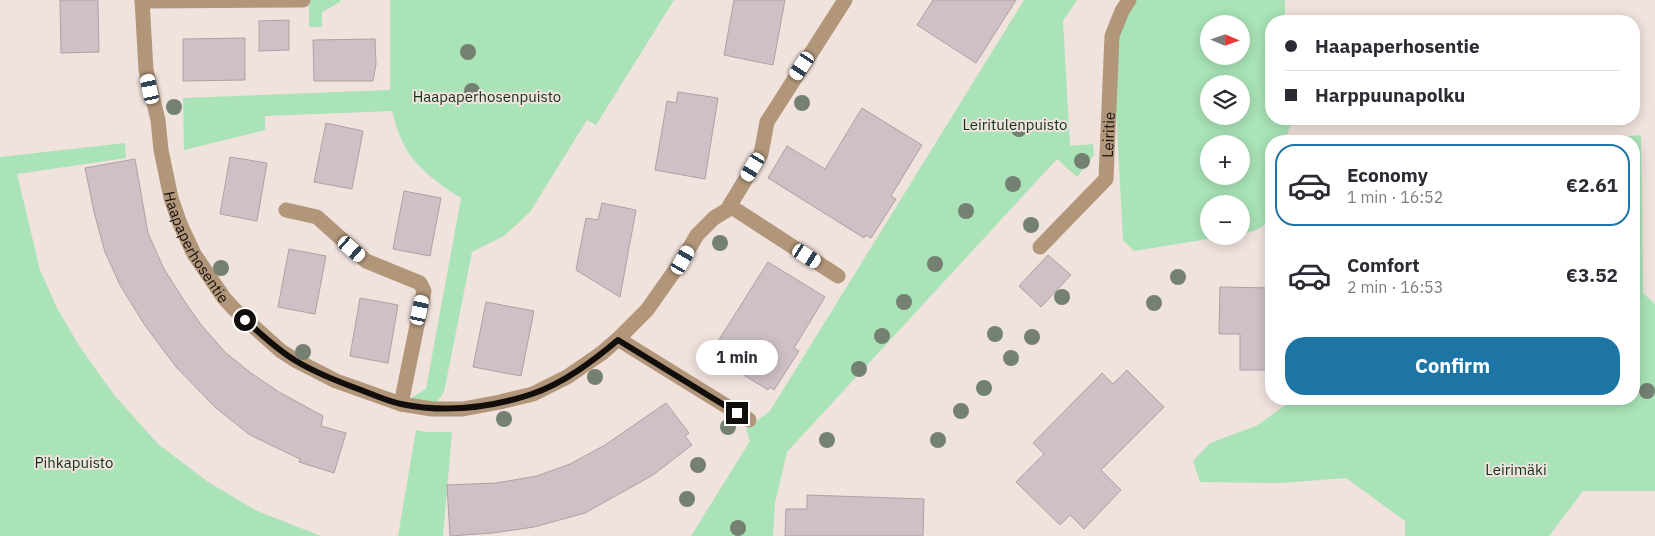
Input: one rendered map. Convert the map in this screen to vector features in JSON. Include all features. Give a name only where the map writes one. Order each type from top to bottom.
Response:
[{"type":"street","points":[[142,1],[303,0]]},
{"type":"street","name":"Haapaperhosentie","points":[[142,1],[146,70],[158,120],[161,150],[171,198],[180,224],[194,254],[234,309],[281,351],[336,381],[400,404],[432,409],[463,409],[480,407],[533,394],[567,377],[618,340],[647,310],[683,260],[697,235],[714,218],[730,206],[761,154],[767,122],[845,0]]},
{"type":"street","name":"Leiritie","points":[[1040,247],[1106,179],[1112,36],[1122,11],[1129,0]]},
{"type":"street","points":[[730,206],[838,276]]},
{"type":"street","points":[[286,210],[316,217],[366,261],[420,283],[424,291],[400,404]]},
{"type":"street","points":[[618,340],[749,420]]},
{"type":"green space","points":[[309,0],[340,0],[340,2],[322,12],[322,27],[309,27]]},
{"type":"green space","name":"Haapaperhosenpuisto","points":[[390,0],[674,0],[596,125],[587,120],[530,212],[504,236],[472,252],[444,392],[432,409],[401,404],[426,389],[461,198],[425,172],[408,152],[392,111],[265,116],[265,130],[184,150],[183,98],[390,90]]},
{"type":"green space","name":"Leiritulenpuisto","points":[[1024,0],[1077,0],[1063,21],[1070,146],[1093,144],[1094,155],[1077,177],[1057,159],[787,452],[775,503],[773,536],[691,536],[750,441],[746,429],[770,411]]},
{"type":"green space","points":[[1129,0],[1285,0],[1285,15],[1265,15],[1265,125],[1291,125],[1287,135],[1265,135],[1265,225],[1250,232],[1250,195],[1200,195],[1200,240],[1134,251],[1123,240],[1112,36]]},
{"type":"green space","name":"Leirimäki","points":[[1640,135],[1643,293],[1655,304],[1655,491],[1583,491],[1549,536],[1405,536],[1405,521],[1346,478],[1281,483],[1200,482],[1193,461],[1210,443],[1256,426],[1286,405],[1640,405]]},
{"type":"green space","name":"Pihkapuisto","points":[[125,143],[126,158],[17,174],[40,270],[57,308],[78,344],[114,395],[158,444],[208,482],[257,511],[321,536],[0,536],[0,157]]},
{"type":"green space","points":[[416,430],[452,432],[443,536],[398,536]]},
{"type":"building","points":[[60,0],[98,0],[99,52],[61,53]]},
{"type":"building","points":[[734,0],[785,0],[773,65],[724,55]]},
{"type":"building","points":[[933,0],[1016,0],[976,63],[917,25]]},
{"type":"building","points":[[289,20],[289,50],[259,51],[259,21]]},
{"type":"building","points":[[245,38],[245,80],[183,81],[183,39]]},
{"type":"building","points":[[375,39],[376,64],[373,81],[314,81],[313,40]]},
{"type":"building","points":[[678,92],[718,98],[705,179],[655,170],[667,101],[676,103]]},
{"type":"building","points":[[862,108],[922,145],[891,196],[896,199],[871,238],[866,235],[864,238],[768,178],[787,146],[825,169]]},
{"type":"building","points":[[326,123],[363,131],[352,189],[314,182]]},
{"type":"building","points":[[230,157],[267,163],[257,221],[220,214]]},
{"type":"building","points":[[135,159],[148,233],[164,269],[202,326],[226,353],[279,392],[323,416],[321,426],[346,433],[334,473],[299,462],[300,459],[250,435],[216,408],[176,367],[144,324],[120,285],[105,252],[85,168]]},
{"type":"building","points":[[404,191],[441,198],[430,256],[393,249]]},
{"type":"building","points":[[602,203],[636,210],[620,297],[576,270],[586,218],[598,220]]},
{"type":"building","points":[[289,249],[326,256],[315,314],[278,307]]},
{"type":"building","points":[[1048,255],[1071,275],[1041,307],[1019,286]]},
{"type":"building","points":[[768,262],[825,297],[794,348],[799,351],[774,390],[770,387],[768,390],[710,354]]},
{"type":"building","points":[[1220,287],[1265,288],[1265,370],[1240,370],[1240,334],[1219,334]]},
{"type":"building","points":[[360,298],[398,305],[388,363],[350,356]]},
{"type":"building","points":[[486,302],[534,311],[521,376],[473,367]]},
{"type":"building","points":[[1127,370],[1164,407],[1101,470],[1121,490],[1084,529],[1070,515],[1060,525],[1016,482],[1044,454],[1033,443],[1102,373],[1113,384]]},
{"type":"building","points":[[666,403],[689,433],[685,436],[692,445],[653,475],[585,513],[534,527],[493,533],[450,536],[447,485],[496,483],[537,476],[570,464],[605,445]]},
{"type":"building","points":[[807,495],[924,499],[923,536],[785,536],[786,509],[807,509]]},
{"type":"route","points":[[245,320],[281,351],[295,360],[336,381],[400,404],[432,409],[463,409],[480,407],[533,394],[567,377],[618,340],[737,413]]}]
